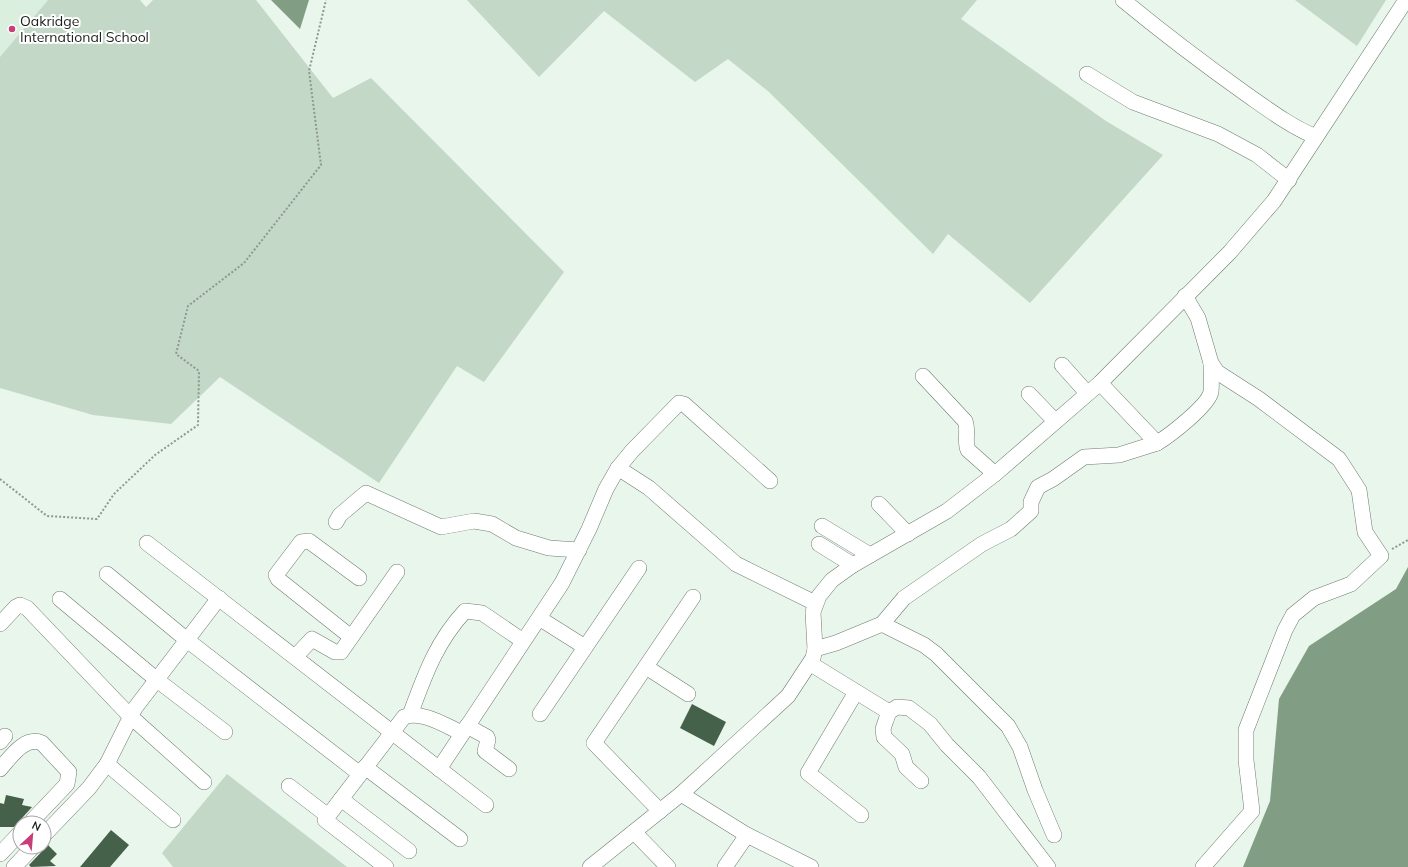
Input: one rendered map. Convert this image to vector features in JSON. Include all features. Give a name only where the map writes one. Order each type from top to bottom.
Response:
[{"type":"street","points":[[1123,0],[1188,52],[1274,114],[1300,131],[1316,137]]},
{"type":"street","points":[[590,867],[681,794],[780,704],[810,664],[815,649],[812,619],[815,603],[832,580],[853,565],[947,511],[995,474],[1100,382],[1262,217],[1289,180],[1406,0]]},
{"type":"street","points":[[1087,74],[1133,102],[1218,134],[1257,155],[1289,180]]},
{"type":"street","points":[[1185,296],[1198,318],[1211,363],[1216,372],[1265,403],[1339,459],[1359,490],[1365,532],[1381,556],[1351,584],[1314,598],[1293,615],[1285,630],[1246,730],[1246,760],[1252,811],[1204,867]]},
{"type":"street","points":[[815,649],[836,643],[882,624],[904,598],[982,544],[1011,529],[1031,511],[1031,502],[1038,487],[1053,480],[1084,457],[1119,455],[1157,443],[1167,437],[1198,410],[1211,393],[1211,363]]},
{"type":"street","points":[[1062,366],[1087,393]]},
{"type":"street","points":[[923,376],[965,422],[968,428],[966,445],[968,450],[995,474]]},
{"type":"street","points":[[1100,382],[1157,443]]},
{"type":"street","points":[[1029,394],[1055,421]]},
{"type":"street","points":[[439,769],[562,583],[579,550],[606,488],[618,468],[654,427],[681,403],[770,481]]},
{"type":"street","points":[[618,468],[649,488],[736,564],[815,603]]},
{"type":"street","points":[[336,522],[340,515],[366,493],[441,527],[474,521],[492,524],[516,538],[549,548],[579,550]]},
{"type":"street","points":[[879,504],[908,534]]},
{"type":"street","points":[[822,526],[870,555]]},
{"type":"street","points":[[351,637],[278,579],[276,575],[301,542],[309,541],[359,578]]},
{"type":"street","points":[[147,543],[486,805]]},
{"type":"street","points":[[819,544],[853,565]]},
{"type":"street","points":[[540,714],[639,568]]},
{"type":"street","points":[[295,657],[309,640],[316,640],[338,653],[341,652],[397,572]]},
{"type":"street","points":[[107,574],[187,640],[363,770],[460,839]]},
{"type":"street","points":[[660,811],[594,743],[693,597]]},
{"type":"street","points":[[52,827],[89,788],[107,764],[130,716],[219,598]]},
{"type":"street","points":[[60,599],[157,680],[225,732]]},
{"type":"street","points":[[0,624],[16,607],[20,605],[27,608],[130,716],[204,782]]},
{"type":"street","points":[[410,715],[431,660],[453,624],[465,611],[482,612],[524,641]]},
{"type":"street","points":[[538,618],[585,647]]},
{"type":"street","points":[[882,624],[924,645],[936,654],[1008,726],[1020,746],[1035,790],[1054,834]]},
{"type":"street","points":[[810,664],[889,712]]},
{"type":"street","points":[[646,667],[688,694]]},
{"type":"street","points":[[856,692],[808,773],[861,815]]},
{"type":"street","points":[[921,781],[906,767],[902,754],[884,737],[883,729],[889,712],[896,707],[909,708],[930,724],[947,745],[979,777],[1048,867]]},
{"type":"street","points":[[386,867],[325,820],[401,720],[410,715],[419,715],[487,738],[488,740],[485,752],[509,769]]},
{"type":"street","points":[[0,768],[24,744],[32,741],[38,741],[42,743],[69,772],[67,784],[38,815]]},
{"type":"street","points":[[107,764],[173,820]]},
{"type":"street","points":[[289,786],[328,816]]},
{"type":"street","points":[[681,794],[747,835],[811,867]]},
{"type":"street","points":[[341,799],[409,851]]},
{"type":"street","points":[[634,832],[668,867]]},
{"type":"street","points":[[725,867],[747,835]]},
{"type":"street","points":[[0,854],[12,841]]},
{"type":"street","points":[[14,867],[25,855]]},
{"type":"path","points":[[0,479],[47,516],[97,519],[114,494],[156,455],[198,425],[199,371],[176,354],[188,306],[244,263],[321,164],[309,71],[326,0]]},
{"type":"path","points":[[1381,556],[1408,540]]},
{"type":"shaded area","name":"Oakridge International School","points":[[0,0],[48,0],[0,57]]},
{"type":"shaded area","points":[[48,0],[140,0],[146,7],[153,0],[256,0],[333,98],[371,78],[564,272],[484,382],[457,366],[379,483],[220,377],[171,424],[93,415],[0,388],[0,57]]},
{"type":"shaded area","points":[[271,0],[309,0],[300,29]]},
{"type":"shaded area","points":[[467,0],[977,0],[961,19],[1106,121],[1163,155],[1030,303],[948,234],[933,254],[769,92],[728,59],[695,82],[604,11],[539,77]]},
{"type":"shaded area","points":[[1295,0],[1386,0],[1357,46]]},
{"type":"shaded area","points":[[1408,567],[1408,867],[1243,867],[1270,801],[1279,699],[1309,646],[1396,589]]},
{"type":"shaded area","points":[[227,774],[347,867],[173,867],[162,853]]},
{"type":"building","points":[[692,704],[726,722],[714,746],[680,728]]},
{"type":"building","points":[[6,795],[24,799],[22,805],[32,807],[25,815],[12,815],[12,827],[0,827],[0,803],[4,804]]},
{"type":"building","points":[[111,830],[129,845],[110,867],[80,867]]},
{"type":"building","points":[[52,849],[57,854],[50,861],[56,866],[31,867],[29,865],[38,855],[52,855]]},
{"type":"place","name":"Oakridge International School","points":[[12,29]]}]
